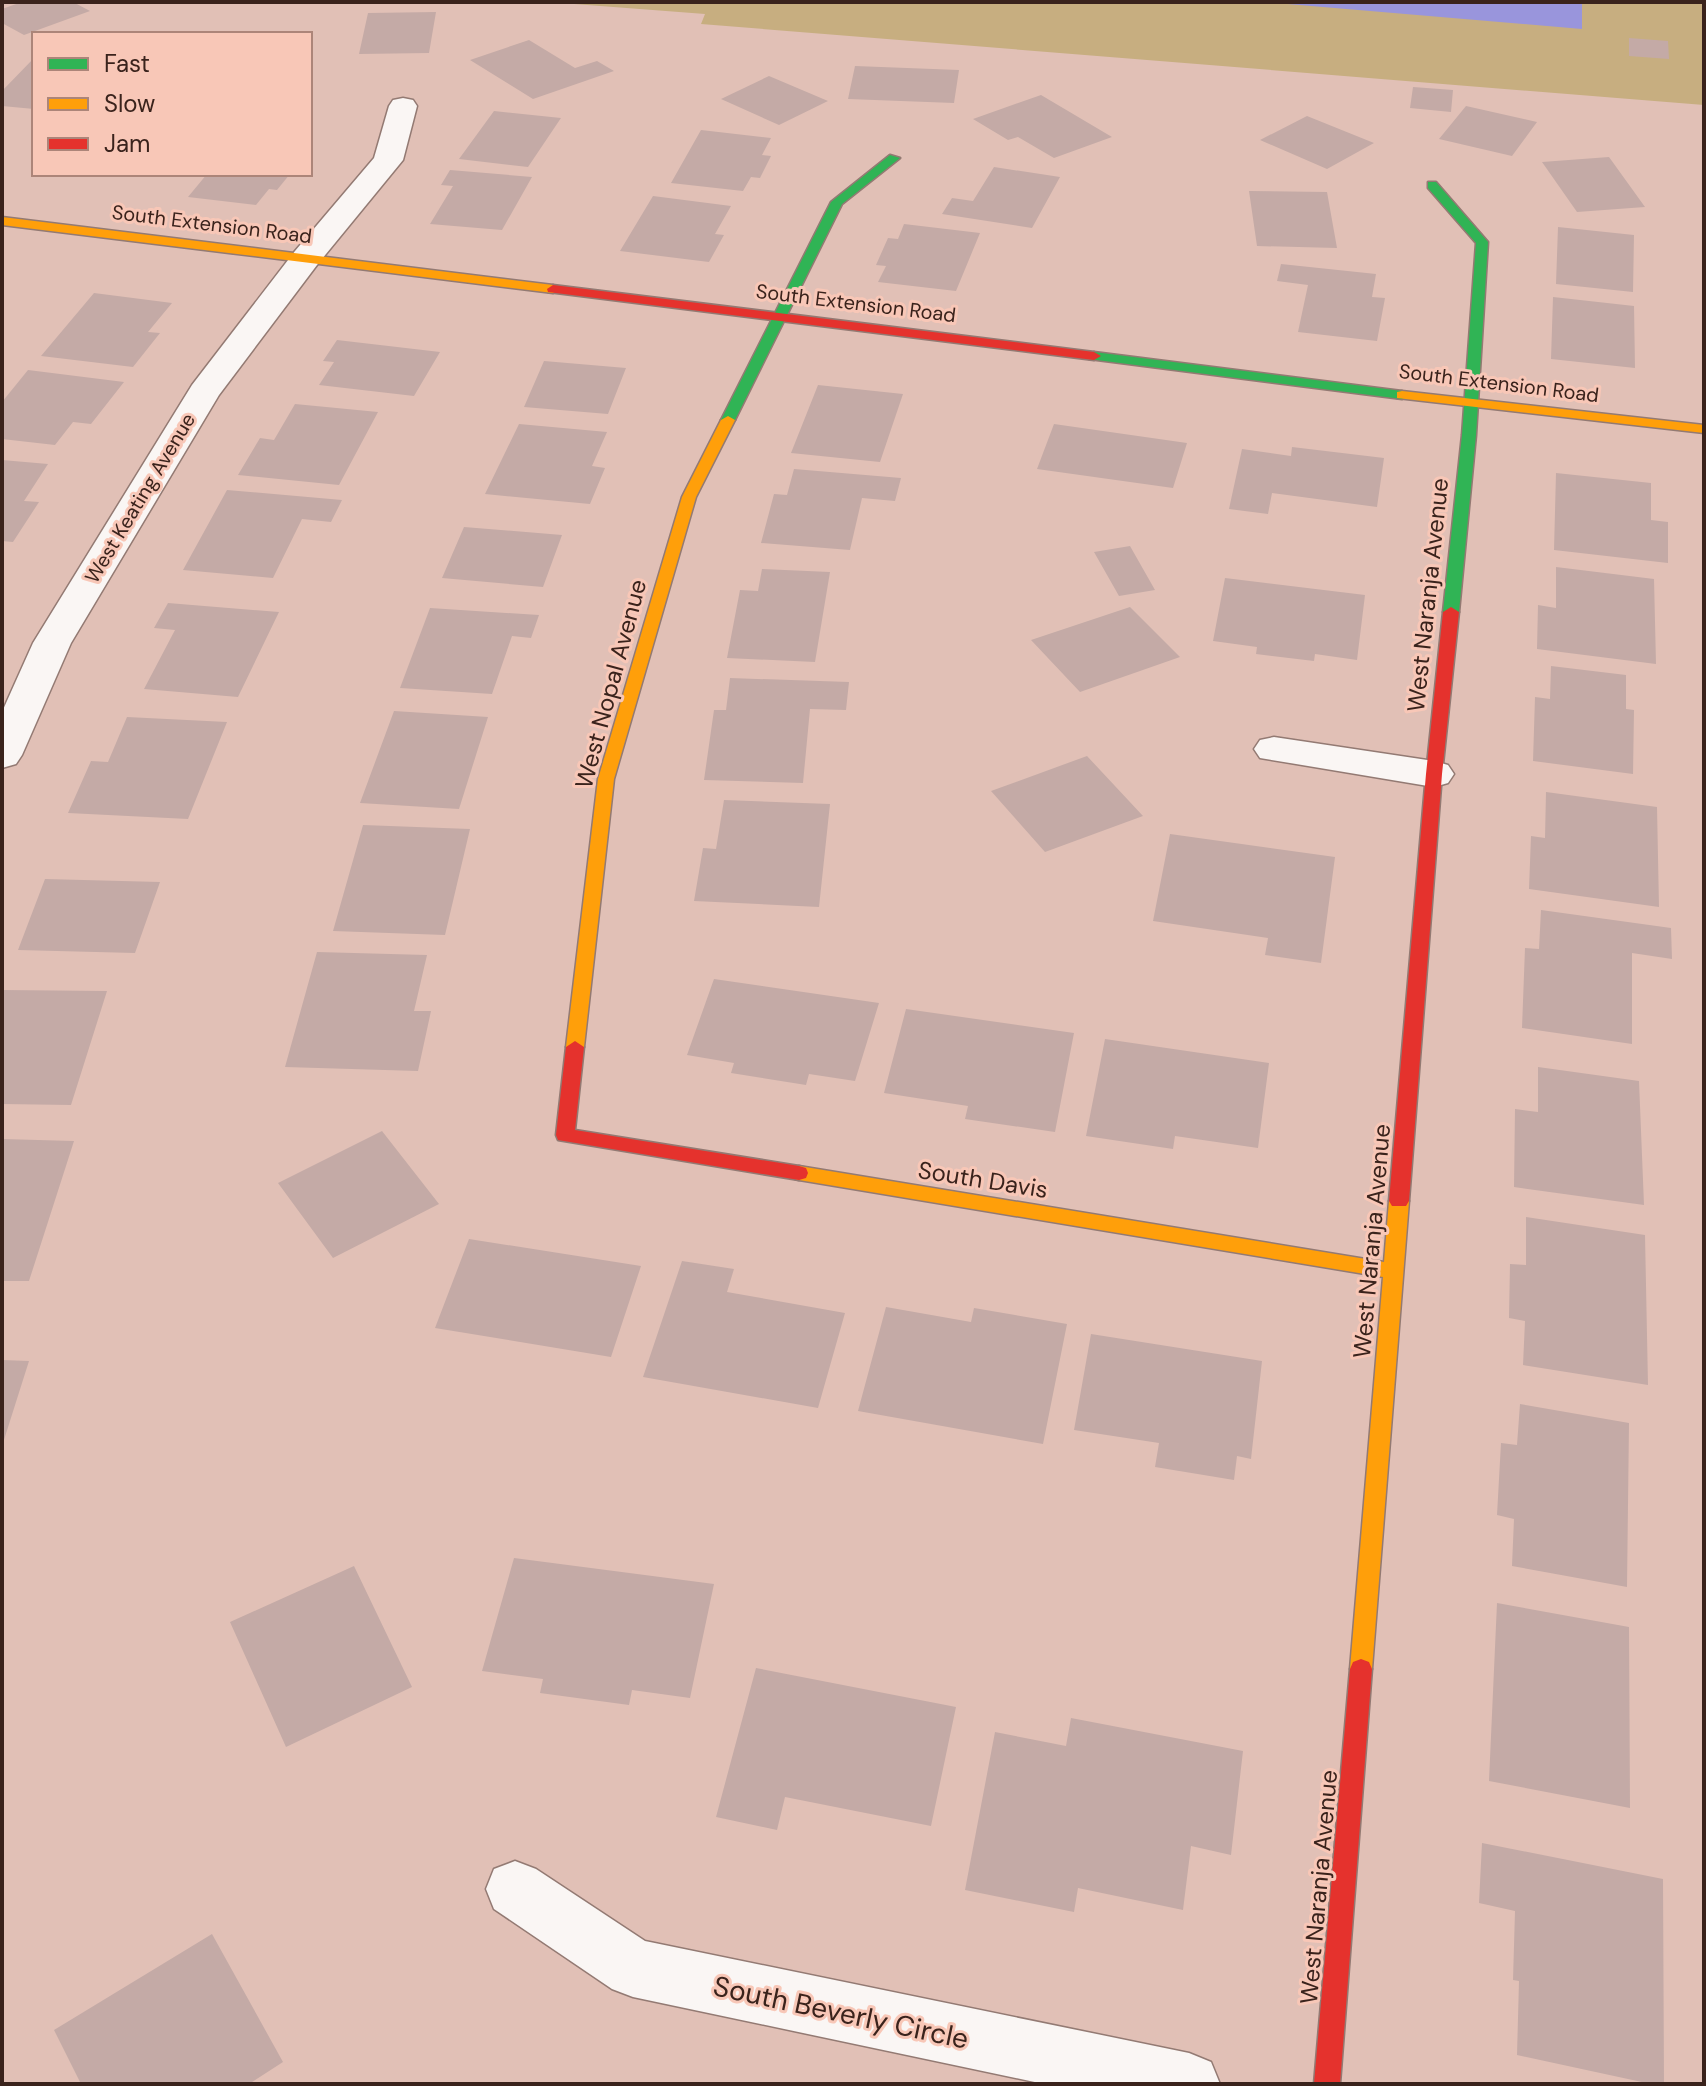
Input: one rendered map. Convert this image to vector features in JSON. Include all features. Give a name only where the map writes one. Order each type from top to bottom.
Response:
[{"type":"street","name":"West Keating Avenue","points":[[2,755],[52,643],[204,392],[306,258],[388,160],[403,106]]},
{"type":"street","name":"West Nopal Avenue","points":[[565,1135],[606,779],[689,497],[837,202],[894,158]]},
{"type":"street","name":"West Naranja Avenue","points":[[1327,2084],[1434,774],[1469,435],[1482,242],[1432,185]]},
{"type":"street","name":"South Extension Road","points":[[2,221],[1469,403],[1704,429]]},
{"type":"street","points":[[1274,749],[1434,774]]},
{"type":"street","name":"South Davis","points":[[565,1135],[1393,1271]]},
{"type":"street","name":"South Beverly Circle","points":[[515,1889],[633,1968],[1189,2084]]},
{"type":"shaded area","points":[[548,2],[1704,2],[1704,105],[701,24],[705,14]]},
{"type":"shaded area","points":[[1263,2],[1582,2],[1582,29]]},
{"type":"building","points":[[22,2],[73,2],[90,11],[24,35],[2,23],[2,9]]},
{"type":"building","points":[[436,12],[429,53],[359,54],[368,13]]},
{"type":"building","points":[[1629,38],[1668,41],[1669,59],[1629,56]]},
{"type":"building","points":[[529,40],[575,68],[597,61],[614,71],[533,99],[470,60]]},
{"type":"building","points":[[32,60],[32,109],[2,106],[2,91]]},
{"type":"building","points":[[855,66],[959,70],[954,103],[848,99]]},
{"type":"building","points":[[769,76],[828,101],[779,125],[721,99]]},
{"type":"building","points":[[1413,87],[1453,90],[1451,112],[1410,108]]},
{"type":"building","points":[[1041,95],[1112,137],[1054,158],[1018,137],[1008,140],[973,119]]},
{"type":"building","points":[[1466,106],[1537,122],[1512,156],[1439,139]]},
{"type":"building","points":[[494,111],[561,118],[528,167],[459,159]]},
{"type":"building","points":[[1307,116],[1374,143],[1327,169],[1260,140]]},
{"type":"building","points":[[701,130],[771,138],[762,155],[771,156],[760,178],[751,177],[743,191],[671,183]]},
{"type":"building","points":[[1609,157],[1645,207],[1577,212],[1542,162]]},
{"type":"building","points":[[994,167],[1060,177],[1032,228],[942,214],[952,198],[973,201]]},
{"type":"building","points":[[450,170],[532,177],[502,230],[430,224],[453,186],[441,185]]},
{"type":"building","points":[[205,176],[288,176],[277,190],[269,189],[256,205],[188,197]]},
{"type":"building","points":[[1249,191],[1327,192],[1337,248],[1257,246]]},
{"type":"building","points":[[653,196],[731,206],[715,234],[724,235],[709,262],[620,251]]},
{"type":"building","points":[[904,224],[980,233],[956,291],[878,282],[886,266],[876,265],[888,238],[898,239]]},
{"type":"building","points":[[1558,227],[1634,235],[1633,292],[1556,284]]},
{"type":"building","points":[[1281,264],[1376,274],[1372,297],[1385,298],[1377,341],[1298,332],[1308,285],[1277,281]]},
{"type":"building","points":[[94,293],[172,303],[148,332],[160,333],[133,367],[41,356]]},
{"type":"building","points":[[1553,297],[1634,306],[1635,368],[1551,359]]},
{"type":"building","points":[[337,340],[440,352],[414,396],[319,385],[334,362],[323,361]]},
{"type":"building","points":[[544,361],[626,368],[608,414],[524,407]]},
{"type":"building","points":[[28,370],[124,382],[91,424],[73,422],[55,445],[2,439],[2,402]]},
{"type":"building","points":[[818,385],[903,394],[880,462],[791,453]]},
{"type":"building","points":[[295,404],[378,412],[339,485],[238,475],[260,438],[274,440]]},
{"type":"building","points":[[519,424],[607,432],[592,466],[605,468],[590,504],[485,494]]},
{"type":"building","points":[[1054,424],[1187,443],[1173,488],[1037,469]]},
{"type":"building","points":[[1292,447],[1384,458],[1377,507],[1272,493],[1268,514],[1229,509],[1242,449],[1291,456]]},
{"type":"building","points":[[2,460],[48,464],[24,501],[39,502],[13,542],[2,541]]},
{"type":"building","points":[[794,469],[901,478],[895,501],[862,498],[850,550],[761,543],[774,494],[787,495]]},
{"type":"building","points":[[1556,473],[1651,483],[1651,520],[1668,522],[1668,563],[1554,550]]},
{"type":"building","points":[[227,490],[342,500],[331,522],[302,519],[273,578],[183,570]]},
{"type":"building","points":[[464,527],[562,535],[543,587],[442,578]]},
{"type":"building","points":[[1130,546],[1155,590],[1119,596],[1094,552]]},
{"type":"building","points":[[1556,567],[1654,579],[1656,664],[1537,649],[1538,605],[1556,608]]},
{"type":"building","points":[[762,569],[830,572],[815,662],[727,658],[740,590],[758,591]]},
{"type":"building","points":[[1225,578],[1365,595],[1357,660],[1315,654],[1314,661],[1256,654],[1257,647],[1213,641]]},
{"type":"building","points":[[168,603],[279,612],[238,697],[144,689],[175,630],[154,628]]},
{"type":"building","points":[[1130,607],[1180,657],[1080,692],[1031,640]]},
{"type":"building","points":[[430,608],[539,615],[531,638],[512,636],[492,694],[400,688]]},
{"type":"building","points":[[1551,666],[1626,675],[1626,709],[1634,710],[1633,774],[1533,761],[1535,697],[1550,699]]},
{"type":"building","points":[[730,678],[849,682],[846,710],[810,709],[803,783],[704,780],[714,710],[726,710]]},
{"type":"building","points":[[394,711],[488,717],[459,809],[360,803]]},
{"type":"building","points":[[127,717],[227,722],[188,819],[68,813],[91,761],[108,762]]},
{"type":"building","points":[[1087,756],[1143,816],[1045,852],[991,791]]},
{"type":"building","points":[[1546,792],[1657,807],[1659,907],[1529,889],[1531,836],[1545,838]]},
{"type":"building","points":[[724,800],[830,804],[819,907],[694,901],[703,848],[716,849]]},
{"type":"building","points":[[363,825],[470,829],[445,935],[333,931]]},
{"type":"building","points":[[1170,834],[1335,857],[1321,963],[1265,955],[1268,938],[1153,921]]},
{"type":"building","points":[[45,879],[160,882],[135,953],[18,950]]},
{"type":"building","points":[[1541,910],[1671,928],[1672,959],[1632,953],[1632,1044],[1522,1028],[1525,948],[1539,949]]},
{"type":"building","points":[[317,952],[427,955],[414,1011],[431,1011],[418,1071],[285,1067]]},
{"type":"building","points":[[714,979],[879,1003],[855,1081],[809,1074],[806,1085],[731,1073],[734,1063],[687,1055]]},
{"type":"building","points":[[2,990],[107,991],[71,1105],[2,1104]]},
{"type":"building","points":[[906,1009],[1074,1033],[1055,1132],[965,1119],[968,1106],[884,1093]]},
{"type":"building","points":[[1105,1039],[1269,1063],[1258,1148],[1175,1136],[1173,1149],[1086,1136]]},
{"type":"building","points":[[1538,1067],[1639,1081],[1644,1205],[1514,1187],[1515,1109],[1538,1112]]},
{"type":"building","points":[[382,1131],[439,1204],[333,1258],[278,1183]]},
{"type":"building","points":[[2,1139],[74,1141],[29,1281],[2,1281]]},
{"type":"building","points":[[1526,1217],[1645,1235],[1648,1385],[1523,1365],[1525,1321],[1509,1318],[1510,1264],[1526,1265]]},
{"type":"building","points":[[469,1239],[641,1266],[611,1357],[435,1328]]},
{"type":"building","points":[[682,1261],[734,1269],[727,1292],[845,1313],[818,1408],[643,1377]]},
{"type":"building","points":[[886,1307],[971,1322],[974,1308],[1067,1324],[1043,1444],[858,1411]]},
{"type":"building","points":[[1091,1334],[1262,1361],[1251,1459],[1237,1456],[1234,1480],[1155,1467],[1159,1443],[1074,1430]]},
{"type":"building","points":[[2,1360],[29,1361],[3,1443],[2,1443]]},
{"type":"building","points":[[1520,1404],[1629,1423],[1627,1587],[1512,1566],[1514,1519],[1497,1515],[1501,1443],[1517,1445]]},
{"type":"building","points":[[514,1558],[714,1584],[690,1698],[632,1690],[629,1705],[540,1693],[543,1679],[482,1671]]},
{"type":"building","points":[[354,1566],[412,1687],[286,1747],[230,1622]]},
{"type":"building","points":[[1497,1603],[1629,1627],[1630,1808],[1489,1781]]},
{"type":"building","points":[[756,1668],[956,1707],[931,1826],[785,1797],[777,1830],[716,1817]]},
{"type":"building","points":[[1071,1718],[1243,1751],[1231,1855],[1191,1846],[1183,1910],[1078,1888],[1074,1912],[965,1890],[995,1732],[1066,1746]]},
{"type":"building","points":[[1482,1843],[1663,1879],[1664,2084],[1651,2084],[1517,2055],[1519,1981],[1513,1980],[1515,1911],[1479,1903]]},
{"type":"building","points":[[212,1934],[283,2062],[249,2084],[81,2084],[54,2030]]},
{"type":"traffic: fast","points":[[728,420],[837,202],[894,158]]},
{"type":"traffic: fast","points":[[1432,185],[1482,242],[1469,435],[1451,612]]},
{"type":"traffic: fast","points":[[1094,356],[1402,395]]},
{"type":"traffic: slow","points":[[2,221],[553,289]]},
{"type":"traffic: slow","points":[[1402,395],[1704,429]]},
{"type":"traffic: slow","points":[[575,1047],[606,779],[689,497],[728,420]]},
{"type":"traffic: slow","points":[[799,1173],[1393,1271]]},
{"type":"traffic: slow","points":[[1361,1669],[1399,1201]]},
{"type":"traffic: jam","points":[[553,289],[1094,356]]},
{"type":"traffic: jam","points":[[1399,1201],[1434,774],[1451,612]]},
{"type":"traffic: jam","points":[[575,1047],[565,1135],[799,1173]]},
{"type":"traffic: jam","points":[[1327,2084],[1361,1669]]}]
